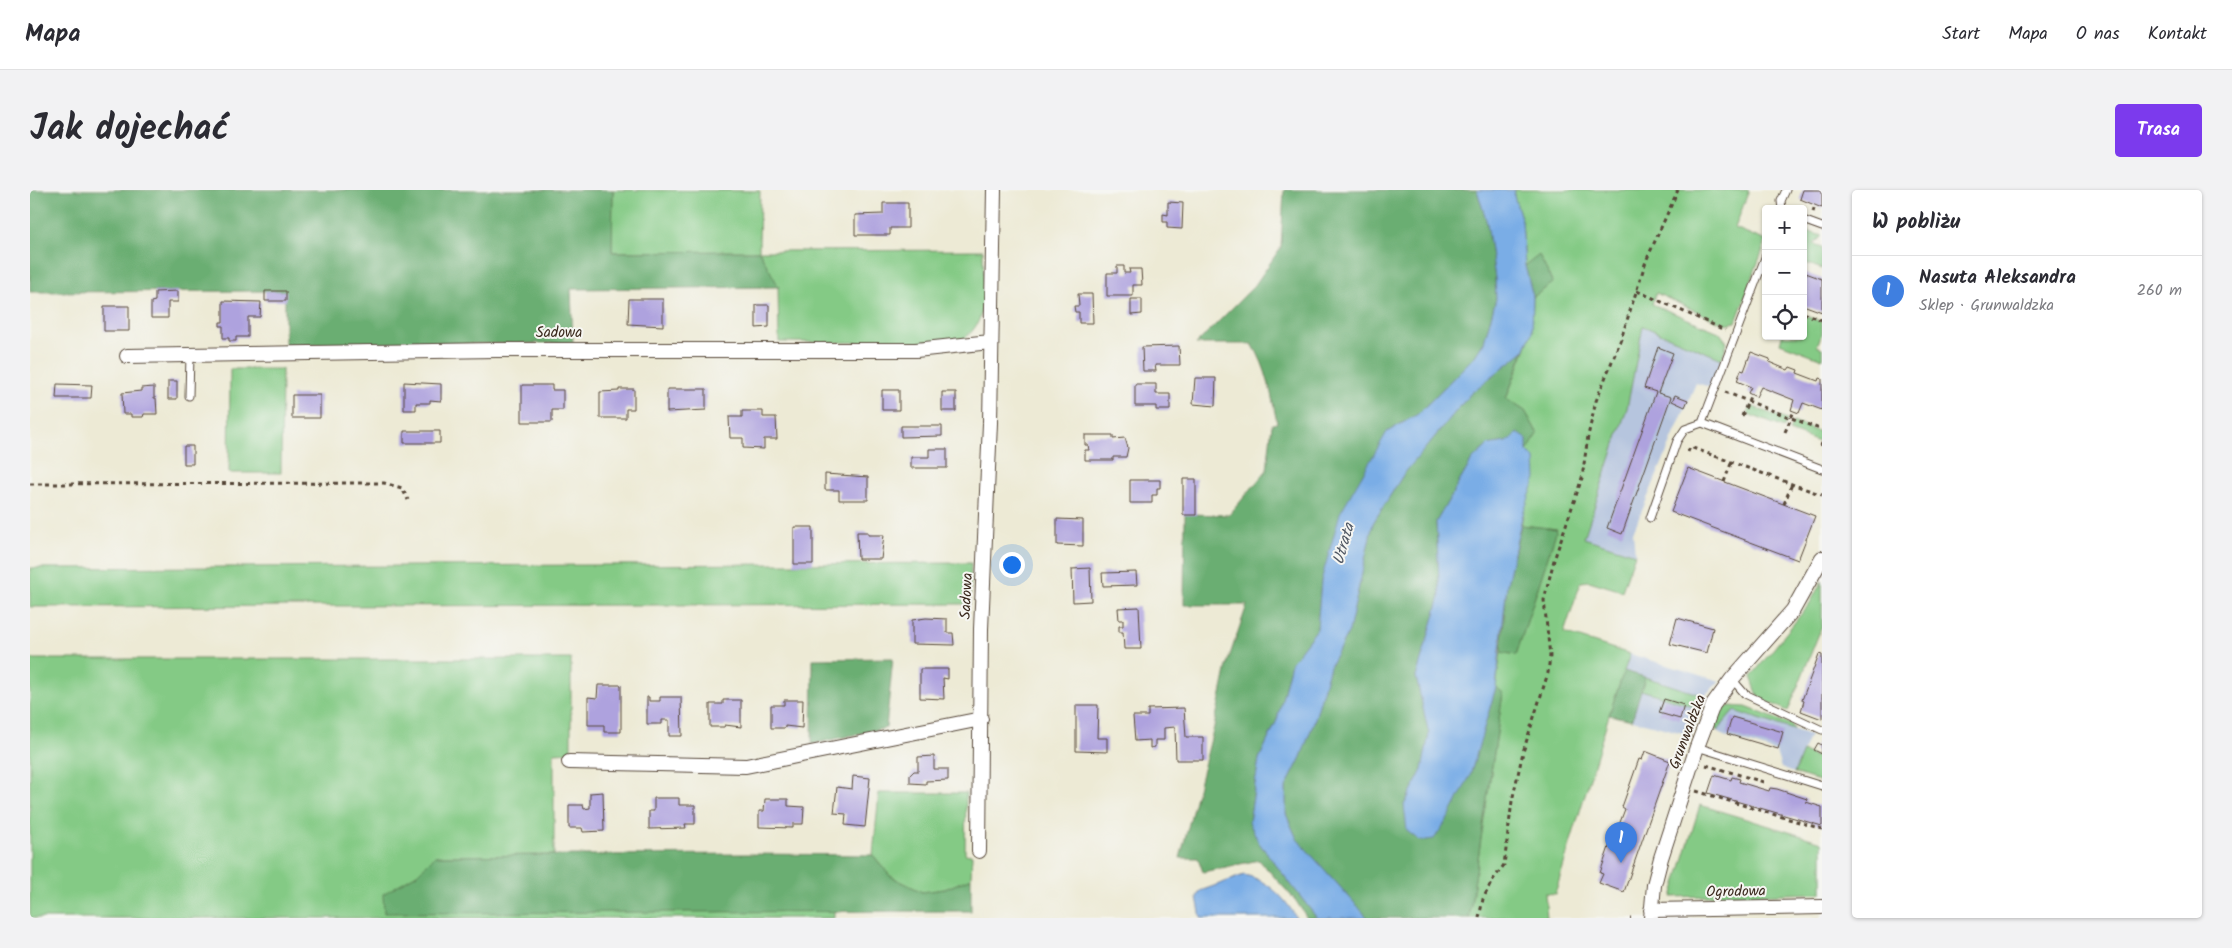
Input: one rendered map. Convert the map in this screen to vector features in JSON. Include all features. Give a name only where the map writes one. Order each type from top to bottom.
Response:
[{"type":"street","name":"Sadowa","points":[[979,851],[981,629],[990,423],[994,190]]},
{"type":"street","name":"Sadowa","points":[[128,356],[496,350],[916,350],[990,342]]},
{"type":"street","name":"Grunwaldzka","points":[[1651,914],[1654,885],[1661,858],[1697,747],[1713,705],[1732,679],[1793,610],[1822,558]]},
{"type":"street","points":[[569,762],[746,766],[981,719]]},
{"type":"street","name":"Ogrodowa","points":[[1651,914],[1714,913],[1822,907]]},
{"type":"lane","points":[[1782,205],[1786,190]]},
{"type":"lane","points":[[1807,221],[1822,227]]},
{"type":"lane","points":[[1702,423],[1762,265]]},
{"type":"lane","points":[[189,396],[190,355]]},
{"type":"lane","points":[[1650,518],[1677,441],[1686,429],[1702,423],[1822,469]]},
{"type":"lane","points":[[1732,679],[1746,694],[1822,730]]},
{"type":"lane","points":[[1697,747],[1822,786]]},
{"type":"path","points":[[1479,918],[1483,899],[1492,880],[1504,865],[1512,801],[1523,752],[1548,673],[1550,656],[1544,600],[1582,478],[1588,436],[1596,401],[1621,339],[1646,261],[1678,190]]},
{"type":"path","points":[[1637,291],[1735,334]]},
{"type":"path","points":[[1807,314],[1822,320]]},
{"type":"path","points":[[1715,388],[1822,430]]},
{"type":"path","points":[[1742,416],[1751,394]]},
{"type":"path","points":[[1785,432],[1794,411]]},
{"type":"path","points":[[1686,455],[1690,447],[1822,495]]},
{"type":"path","points":[[1724,482],[1732,461]]},
{"type":"path","points":[[30,484],[384,483],[402,488],[408,500]]},
{"type":"path","points":[[1784,504],[1792,484]]},
{"type":"path","points":[[1684,787],[1822,829]]},
{"type":"shaded area","points":[[1643,326],[1722,359],[1710,387],[1696,383],[1633,532],[1635,554],[1584,538],[1627,408]]},
{"type":"shaded area","points":[[1630,654],[1720,681],[1704,696],[1624,671]]},
{"type":"shaded area","points":[[1641,690],[1700,708],[1691,735],[1632,720]]},
{"type":"shaded area","points":[[1734,710],[1810,735],[1794,773],[1781,768],[1776,752],[1724,736],[1717,731]]},
{"type":"green space","points":[[30,190],[613,190],[612,252],[759,251],[779,287],[571,289],[573,343],[285,345],[285,291],[30,292]]},
{"type":"green space","points":[[613,190],[760,191],[759,251],[612,252]]},
{"type":"green space","points":[[1284,190],[1477,190],[1487,223],[1496,299],[1484,342],[1475,356],[1418,414],[1387,432],[1321,581],[1317,629],[1291,663],[1277,720],[1259,759],[1249,822],[1259,843],[1317,918],[1307,918],[1296,901],[1259,860],[1203,872],[1198,858],[1180,858],[1214,727],[1228,661],[1247,605],[1184,605],[1185,514],[1229,515],[1267,470],[1272,424],[1277,423],[1262,362],[1252,344],[1196,344],[1255,285],[1281,247]]},
{"type":"green space","points":[[1515,190],[1749,190],[1735,228],[1762,239],[1762,252],[1736,322],[1724,324],[1656,293],[1652,304],[1719,332],[1727,342],[1722,359],[1643,326],[1627,408],[1584,538],[1635,554],[1622,591],[1589,581],[1581,582],[1564,633],[1630,654],[1609,715],[1555,894],[1545,893],[1547,918],[1469,918],[1503,693],[1496,687],[1501,652],[1516,655],[1557,529],[1521,525],[1535,459],[1527,451],[1538,434],[1525,411],[1506,399],[1532,332],[1533,297],[1553,283],[1539,256],[1525,266],[1522,221],[1514,196]]},
{"type":"green space","points":[[1807,231],[1822,236],[1814,244],[1822,247],[1822,269],[1807,263]]},
{"type":"green space","points":[[983,250],[984,290],[981,316],[967,336],[955,343],[779,342],[778,287],[759,251]]},
{"type":"green space","points":[[1539,255],[1553,283],[1533,297],[1525,266]]},
{"type":"green space","points":[[1807,316],[1822,322],[1822,333],[1817,346],[1822,348],[1822,359],[1780,343],[1781,340],[1807,340]]},
{"type":"green space","points":[[1524,351],[1506,399],[1525,411],[1538,434],[1527,451],[1506,442],[1488,445],[1472,460],[1436,522],[1440,597],[1416,677],[1429,734],[1422,770],[1404,805],[1470,776],[1496,687],[1503,693],[1469,918],[1368,918],[1297,839],[1286,814],[1286,787],[1301,757],[1315,719],[1330,666],[1349,631],[1373,523],[1403,475],[1471,393]]},
{"type":"green space","points":[[230,369],[282,369],[281,473],[229,473]]},
{"type":"green space","points":[[1751,406],[1787,420],[1784,428],[1748,414]]},
{"type":"green space","points":[[1793,422],[1822,433],[1819,442],[1789,431]]},
{"type":"green space","points":[[1521,525],[1557,529],[1516,655],[1501,652],[1507,584]]},
{"type":"green space","points":[[971,563],[970,604],[30,607],[30,568]]},
{"type":"green space","points":[[1822,581],[1822,626],[1788,711],[1759,698],[1751,677],[1810,603]]},
{"type":"green space","points":[[893,658],[886,728],[812,744],[813,659]]},
{"type":"green space","points":[[30,659],[571,659],[571,752],[554,753],[554,855],[435,856],[417,874],[384,894],[834,910],[834,918],[30,918]]},
{"type":"green space","points":[[1624,671],[1645,677],[1632,720],[1609,715]]},
{"type":"green space","points":[[1645,677],[1704,696],[1700,708],[1641,690]]},
{"type":"green space","points":[[1730,706],[1746,707],[1792,725],[1794,730],[1734,711],[1717,731],[1713,725],[1719,713]]},
{"type":"green space","points":[[1803,752],[1822,759],[1822,782],[1794,773]]},
{"type":"green space","points":[[879,793],[966,793],[965,854],[972,855],[971,878],[945,889],[922,892],[890,876],[873,855]]},
{"type":"green space","points":[[1700,805],[1822,842],[1822,893],[1672,897]]},
{"type":"green space","points":[[873,855],[890,876],[922,892],[945,889],[971,878],[971,911],[384,913],[383,894],[417,874],[435,856]]},
{"type":"water","name":"Utrata","points":[[1477,190],[1515,190],[1514,196],[1522,221],[1525,266],[1533,297],[1532,332],[1524,351],[1471,393],[1403,475],[1373,523],[1349,631],[1330,666],[1315,719],[1301,757],[1286,787],[1286,814],[1297,839],[1368,918],[1317,918],[1259,843],[1249,822],[1259,759],[1277,720],[1291,663],[1317,629],[1321,581],[1340,513],[1387,432],[1418,414],[1475,356],[1484,342],[1496,299],[1487,223]]},
{"type":"water","points":[[1518,433],[1527,439],[1527,451],[1535,459],[1536,478],[1522,517],[1507,584],[1496,687],[1470,776],[1449,817],[1434,839],[1420,841],[1407,831],[1404,805],[1422,770],[1429,734],[1416,677],[1440,597],[1436,522],[1472,460],[1488,445],[1506,442]]},
{"type":"water","points":[[1244,875],[1260,881],[1274,890],[1287,903],[1296,918],[1201,918],[1197,897],[1200,891]]},
{"type":"building","points":[[1803,190],[1822,190],[1822,208],[1800,199]]},
{"type":"building","points":[[1168,202],[1183,203],[1182,229],[1167,228],[1167,222],[1163,222],[1163,214],[1168,215]]},
{"type":"building","points":[[883,203],[908,203],[908,228],[890,228],[890,235],[855,235],[855,215],[883,214]]},
{"type":"building","points":[[1117,266],[1124,266],[1124,273],[1130,273],[1129,269],[1141,269],[1142,285],[1133,285],[1133,296],[1107,296],[1107,273],[1117,273]]},
{"type":"building","points":[[1807,273],[1822,279],[1822,312],[1807,306]]},
{"type":"building","points":[[178,291],[178,302],[168,302],[168,318],[151,318],[151,302],[155,301],[155,292]]},
{"type":"building","points":[[265,291],[286,291],[286,301],[265,301]]},
{"type":"building","points":[[1078,294],[1092,294],[1093,323],[1079,323],[1079,312],[1075,312],[1074,306],[1079,306]]},
{"type":"building","points":[[629,299],[663,299],[663,326],[628,324]]},
{"type":"building","points":[[1131,299],[1142,299],[1142,314],[1131,315]]},
{"type":"building","points":[[223,301],[261,302],[260,317],[248,317],[248,337],[236,337],[236,341],[229,341],[229,338],[223,338],[223,326],[220,326],[220,322],[223,322]]},
{"type":"building","points":[[756,305],[769,305],[769,327],[756,328]]},
{"type":"building","points":[[104,306],[129,306],[129,331],[104,331]]},
{"type":"building","points":[[1179,346],[1180,365],[1155,365],[1156,371],[1143,371],[1142,347]]},
{"type":"building","points":[[1658,347],[1673,353],[1658,393],[1671,397],[1622,534],[1607,528],[1656,392],[1644,388]]},
{"type":"building","points":[[1751,352],[1770,359],[1769,362],[1788,370],[1790,367],[1798,370],[1797,373],[1818,381],[1819,378],[1822,379],[1822,410],[1803,403],[1799,413],[1791,410],[1794,400],[1761,387],[1756,397],[1748,393],[1751,387],[1737,381],[1741,370],[1744,371]]},
{"type":"building","points":[[1195,378],[1216,378],[1215,406],[1193,404]]},
{"type":"building","points":[[168,381],[177,381],[177,399],[168,399]]},
{"type":"building","points":[[404,382],[441,384],[441,401],[430,400],[430,403],[416,403],[416,410],[404,410]]},
{"type":"building","points":[[57,384],[92,385],[91,398],[56,398]]},
{"type":"building","points":[[1135,384],[1156,384],[1156,394],[1170,394],[1170,410],[1156,410],[1156,406],[1135,406]]},
{"type":"building","points":[[522,385],[552,385],[552,390],[563,390],[563,410],[552,410],[552,422],[522,422]]},
{"type":"building","points":[[154,387],[157,414],[131,417],[131,414],[123,414],[122,393],[141,391],[141,388]]},
{"type":"building","points":[[619,389],[634,389],[634,409],[626,409],[626,418],[600,418],[600,392],[619,391]]},
{"type":"building","points":[[667,389],[706,389],[706,410],[667,412]]},
{"type":"building","points":[[882,390],[899,390],[899,410],[882,410]]},
{"type":"building","points":[[942,392],[956,392],[956,411],[942,411]]},
{"type":"building","points":[[292,395],[320,395],[320,418],[292,418]]},
{"type":"building","points":[[1675,395],[1688,400],[1685,407],[1672,401]]},
{"type":"building","points":[[742,411],[763,411],[763,417],[776,417],[777,439],[764,439],[764,449],[743,448],[743,438],[730,438],[729,417],[742,417]]},
{"type":"building","points":[[901,426],[942,426],[942,436],[901,437]]},
{"type":"building","points":[[404,431],[440,431],[440,443],[404,443]]},
{"type":"building","points":[[1085,435],[1113,435],[1113,439],[1125,438],[1128,448],[1126,457],[1113,457],[1113,460],[1085,460],[1085,450],[1089,450],[1088,445],[1085,445]]},
{"type":"building","points":[[184,446],[193,446],[193,464],[184,464]]},
{"type":"building","points":[[929,449],[947,449],[947,468],[911,468],[911,457],[929,457]]},
{"type":"building","points":[[1688,468],[1815,516],[1798,560],[1671,512]]},
{"type":"building","points":[[825,474],[868,477],[868,500],[839,500],[839,490],[825,490]]},
{"type":"building","points":[[1183,479],[1196,479],[1196,515],[1183,515]]},
{"type":"building","points":[[1130,480],[1160,480],[1160,488],[1157,488],[1157,495],[1152,495],[1152,503],[1130,503]]},
{"type":"building","points":[[1057,519],[1083,520],[1083,546],[1057,545]]},
{"type":"building","points":[[794,527],[813,527],[813,564],[794,564]]},
{"type":"building","points":[[857,532],[868,532],[868,535],[884,535],[881,559],[858,559]]},
{"type":"building","points":[[1090,568],[1091,601],[1073,602],[1072,569]]},
{"type":"building","points":[[1136,572],[1137,585],[1103,586],[1102,573]]},
{"type":"building","points":[[1139,607],[1141,649],[1124,649],[1123,632],[1119,632],[1119,626],[1123,626],[1123,620],[1119,620],[1118,608]]},
{"type":"building","points":[[926,618],[947,619],[947,633],[953,633],[954,645],[912,644],[912,620]]},
{"type":"building","points":[[1677,618],[1713,628],[1707,653],[1670,644]]},
{"type":"building","points":[[1819,654],[1822,655],[1822,719],[1801,711],[1804,701],[1802,700]]},
{"type":"building","points":[[920,669],[948,669],[948,679],[943,678],[944,699],[920,698]]},
{"type":"building","points":[[598,685],[621,685],[621,732],[604,732],[604,725],[588,725],[588,697],[597,698]]},
{"type":"building","points":[[647,697],[649,697],[649,701],[660,701],[660,697],[681,697],[682,736],[669,736],[669,720],[662,720],[662,724],[647,724]]},
{"type":"building","points":[[1664,699],[1684,705],[1680,719],[1659,713]]},
{"type":"building","points":[[723,700],[741,700],[741,727],[725,725],[724,727],[710,727],[710,704],[723,704]]},
{"type":"building","points":[[784,700],[803,700],[802,728],[785,726],[785,728],[771,728],[771,705],[784,705]]},
{"type":"building","points":[[1076,705],[1098,705],[1097,738],[1107,738],[1107,752],[1076,751]]},
{"type":"building","points":[[1184,708],[1186,737],[1203,737],[1203,760],[1176,760],[1175,727],[1164,728],[1164,740],[1155,740],[1155,747],[1150,748],[1150,740],[1135,741],[1133,716],[1148,716],[1148,709]]},
{"type":"building","points":[[1732,717],[1783,732],[1778,749],[1727,734]]},
{"type":"building","points":[[1818,743],[1822,745],[1822,754],[1814,750]]},
{"type":"building","points":[[1645,751],[1670,761],[1624,892],[1599,883],[1603,874],[1600,873],[1617,824],[1619,825],[1625,809],[1622,807],[1639,759],[1642,760]]},
{"type":"building","points":[[934,756],[934,769],[948,769],[948,780],[926,781],[926,784],[910,783],[910,775],[914,771],[918,771],[918,757]]},
{"type":"building","points":[[1714,775],[1731,780],[1732,777],[1740,779],[1739,782],[1769,791],[1770,788],[1777,789],[1807,799],[1806,802],[1822,807],[1822,826],[1708,793]]},
{"type":"building","points":[[853,776],[870,778],[865,827],[845,825],[846,814],[834,813],[837,787],[852,789]]},
{"type":"building","points":[[603,792],[604,831],[583,832],[582,828],[569,828],[569,805],[583,805],[584,809],[590,808],[590,793]]},
{"type":"building","points":[[654,798],[679,798],[679,805],[695,805],[695,824],[685,824],[686,828],[649,829],[649,811],[654,811]]},
{"type":"building","points":[[765,799],[788,799],[788,806],[804,807],[803,824],[793,824],[793,828],[759,827],[759,811],[764,811]]},
{"type":"place","name":"Nasuta Aleksandra","points":[[1621,863]]}]
